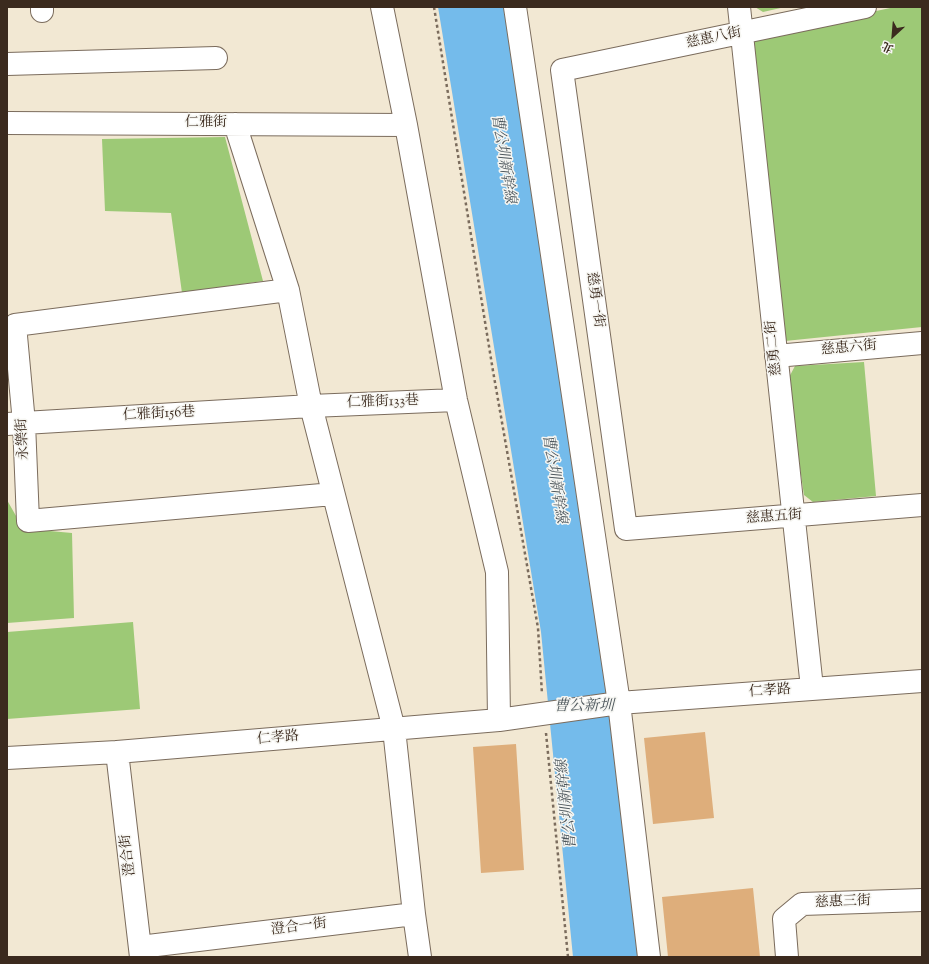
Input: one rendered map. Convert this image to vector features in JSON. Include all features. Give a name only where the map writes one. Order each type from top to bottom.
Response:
[{"type":"street","points":[[382,7],[406,125],[456,400],[497,572],[499,720]]},
{"type":"street","points":[[515,7],[619,703],[649,957]]},
{"type":"street","name":"慈勇二街","points":[[739,7],[812,688]]},
{"type":"street","name":"慈惠八街","points":[[562,70],[865,7]]},
{"type":"street","points":[[7,64],[216,58]]},
{"type":"street","name":"慈勇一街","points":[[562,70],[626,529]]},
{"type":"street","name":"仁雅街","points":[[7,123],[406,125]]},
{"type":"street","points":[[235,124],[288,290],[311,406],[394,729],[420,957]]},
{"type":"street","name":"永樂街","points":[[288,290],[15,325],[15,423],[28,521],[333,494]]},
{"type":"street","name":"慈惠六街","points":[[776,356],[922,343]]},
{"type":"street","name":"仁雅街133巷","points":[[311,406],[456,400]]},
{"type":"street","name":"仁雅街156巷","points":[[15,423],[311,406]]},
{"type":"street","name":"慈惠五街","points":[[626,529],[922,505]]},
{"type":"street","name":"仁孝路","points":[[7,758],[117,752],[394,729],[499,720],[619,703],[922,681]]},
{"type":"street","name":"澄合街","points":[[117,752],[140,952]]},
{"type":"street","name":"慈惠三街","points":[[787,957],[784,919],[802,904],[922,900]]},
{"type":"street","name":"澄合一街","points":[[140,952],[414,914]]},
{"type":"path","points":[[434,7],[538,628],[568,957]]},
{"type":"green space","points":[[755,7],[785,7],[763,12]]},
{"type":"green space","points":[[895,7],[922,7],[922,327],[785,341],[749,38]]},
{"type":"green space","points":[[225,137],[263,281],[182,293],[171,213],[105,211],[102,139]]},
{"type":"green space","points":[[864,362],[876,496],[813,502],[804,495],[787,381],[795,366]]},
{"type":"green space","points":[[7,500],[20,523],[28,529],[72,533],[74,618],[7,623]]},
{"type":"green space","points":[[133,622],[140,709],[7,719],[7,632]]},
{"type":"water","name":"曹公新圳","points":[[438,7],[510,7],[619,703],[639,957],[573,957],[541,632]]},
{"type":"building","points":[[705,732],[714,818],[653,824],[644,738]]},
{"type":"building","points":[[516,744],[524,870],[481,873],[473,747]]},
{"type":"building","points":[[753,888],[760,957],[668,957],[662,897]]},
{"type":"water label","name":"曹公圳新幹線","points":[[502,159]]},
{"type":"water label","name":"曹公圳新幹線","points":[[553,479]]},
{"type":"water label","name":"曹公圳新幹線","points":[[568,804]]}]
